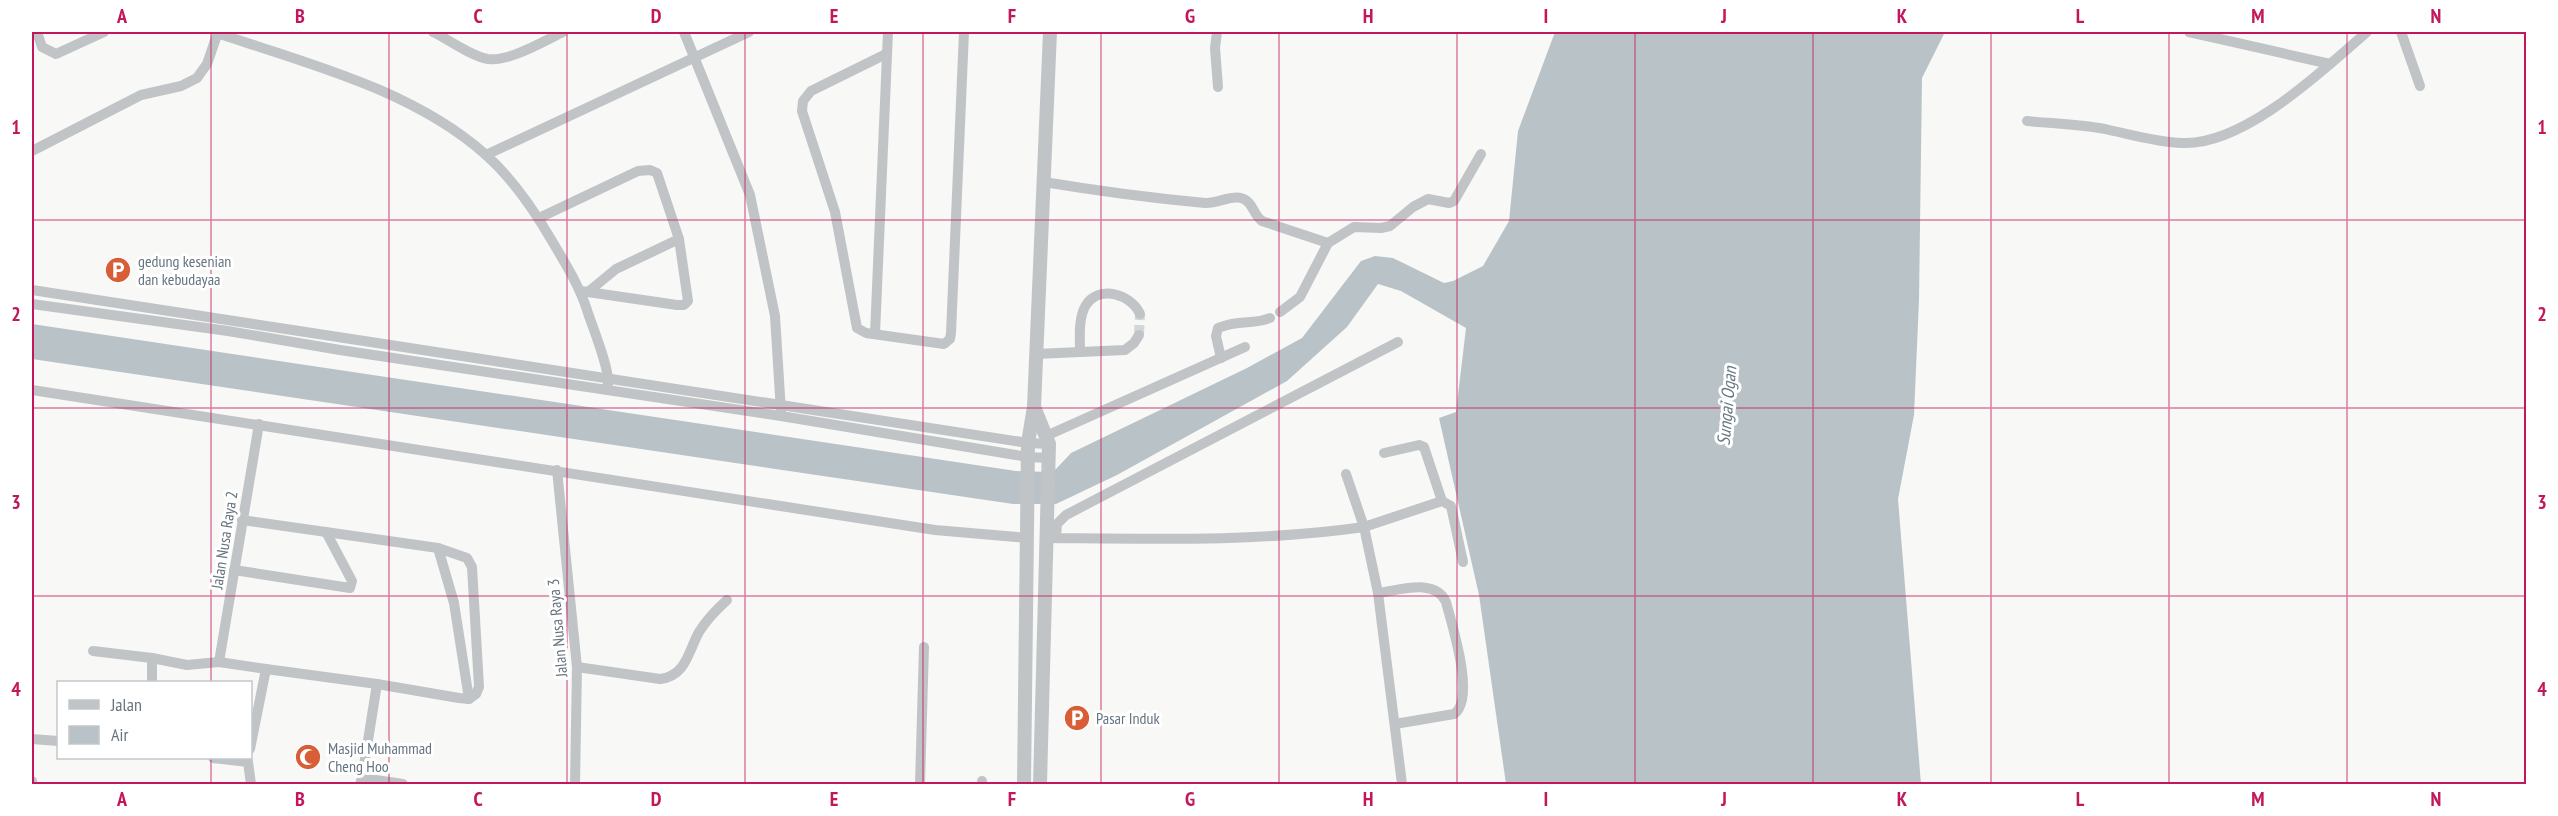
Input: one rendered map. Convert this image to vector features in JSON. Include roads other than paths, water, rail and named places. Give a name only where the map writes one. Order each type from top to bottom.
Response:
[{"type":"street","points":[[37,32],[42,47],[56,54],[104,32]]},
{"type":"street","points":[[32,151],[141,95],[181,86],[197,78],[207,64],[218,32],[348,77],[393,97],[447,126],[486,155],[525,198],[540,218],[584,292],[608,386]]},
{"type":"street","points":[[434,32],[478,56],[489,59],[522,51],[563,32]]},
{"type":"street","points":[[684,32],[750,195],[776,316],[781,410]]},
{"type":"street","points":[[486,155],[749,32]]},
{"type":"street","points":[[875,334],[888,32]]},
{"type":"street","points":[[886,54],[811,92],[803,101],[802,107],[835,212],[855,324],[860,331],[940,345],[950,339],[964,32]]},
{"type":"street","points":[[1024,784],[1028,456],[1034,406],[1050,32]]},
{"type":"street","points":[[1217,32],[1215,48],[1218,87]]},
{"type":"street","points":[[2189,32],[2330,64]]},
{"type":"street","points":[[2027,121],[2107,129],[2183,143],[2216,137],[2245,126],[2274,107],[2367,32]]},
{"type":"street","points":[[2402,32],[2420,86]]},
{"type":"street","points":[[1221,358],[1216,336],[1218,328],[1245,321],[1257,324],[1275,315],[1300,297],[1328,243],[1354,227],[1386,228],[1413,207],[1428,200],[1449,204],[1454,201],[1481,154]]},
{"type":"street","points":[[540,218],[638,171],[650,170],[658,176],[679,239],[689,296],[684,305],[584,292]]},
{"type":"street","points":[[1044,182],[1129,196],[1207,203],[1240,198],[1248,202],[1255,215],[1262,221],[1328,243]]},
{"type":"street","points":[[584,292],[616,269],[679,239]]},
{"type":"street","points":[[32,290],[118,302],[608,386]]},
{"type":"street","points":[[1080,351],[1082,316],[1084,309],[1093,298],[1113,293],[1133,303],[1140,314]]},
{"type":"street","points":[[118,302],[118,317]]},
{"type":"street","points":[[32,304],[781,410],[1028,456],[1048,451],[1245,347]]},
{"type":"street","points":[[1036,354],[1125,350],[1134,343],[1139,335]]},
{"type":"street","points":[[1052,538],[1057,524],[1066,515],[1398,342]]},
{"type":"street","points":[[32,390],[935,530],[1028,538]]},
{"type":"street","points":[[1034,406],[1048,451],[1048,507],[1052,538],[1040,784]]},
{"type":"street","name":"Jalan Nusa Raya 2","points":[[219,662],[259,424]]},
{"type":"street","points":[[1384,453],[1419,445],[1424,447],[1442,501],[1451,506],[1463,562]]},
{"type":"street","name":"Jalan Nusa Raya 3","points":[[557,470],[577,667],[575,784]]},
{"type":"street","points":[[1346,474],[1364,527],[1378,593],[1402,784]]},
{"type":"street","points":[[1052,538],[1139,540],[1312,534],[1364,527],[1442,501]]},
{"type":"street","points":[[93,651],[187,665],[219,662],[469,699],[476,694],[479,687],[472,567],[468,558],[438,548],[242,520]]},
{"type":"street","points":[[234,570],[350,588],[352,581],[326,532]]},
{"type":"street","points":[[438,548],[453,603],[469,699]]},
{"type":"street","points":[[1378,593],[1421,587],[1432,588],[1440,593],[1446,602],[1464,688],[1462,705],[1454,714],[1395,724]]},
{"type":"street","points":[[577,667],[660,679],[668,678],[682,669],[706,621],[727,600]]},
{"type":"street","points":[[920,784],[924,648]]},
{"type":"street","points":[[152,658],[152,681]]},
{"type":"street","points":[[252,739],[266,669]]},
{"type":"street","points":[[377,684],[361,781],[404,784]]},
{"type":"street","points":[[32,739],[57,741]]},
{"type":"street","points":[[230,759],[248,760],[251,784]]},
{"type":"water","name":"Sungai Ogan","points":[[1555,32],[1945,32],[1922,78],[1919,300],[1914,415],[1898,499],[1921,784],[1506,784],[1479,595],[1439,418],[1456,412],[1466,328],[1401,291],[1378,284],[1347,327],[1287,381],[1117,475],[1056,504],[1013,504],[32,359],[32,324],[1016,471],[1049,472],[1056,469],[1071,453],[1247,368],[1302,338],[1361,261],[1375,256],[1393,258],[1444,283],[1483,266],[1509,221],[1518,131]]},
{"type":"tunnel","points":[[1139,335],[1140,314]]},
{"type":"place","name":"gedung kesenian dan kebudayaa","points":[[118,270]]},
{"type":"place","name":"Pasar Induk","points":[[1077,718]]},
{"type":"place","name":"Masjid Muhammad Cheng Hoo","points":[[308,757]]}]
